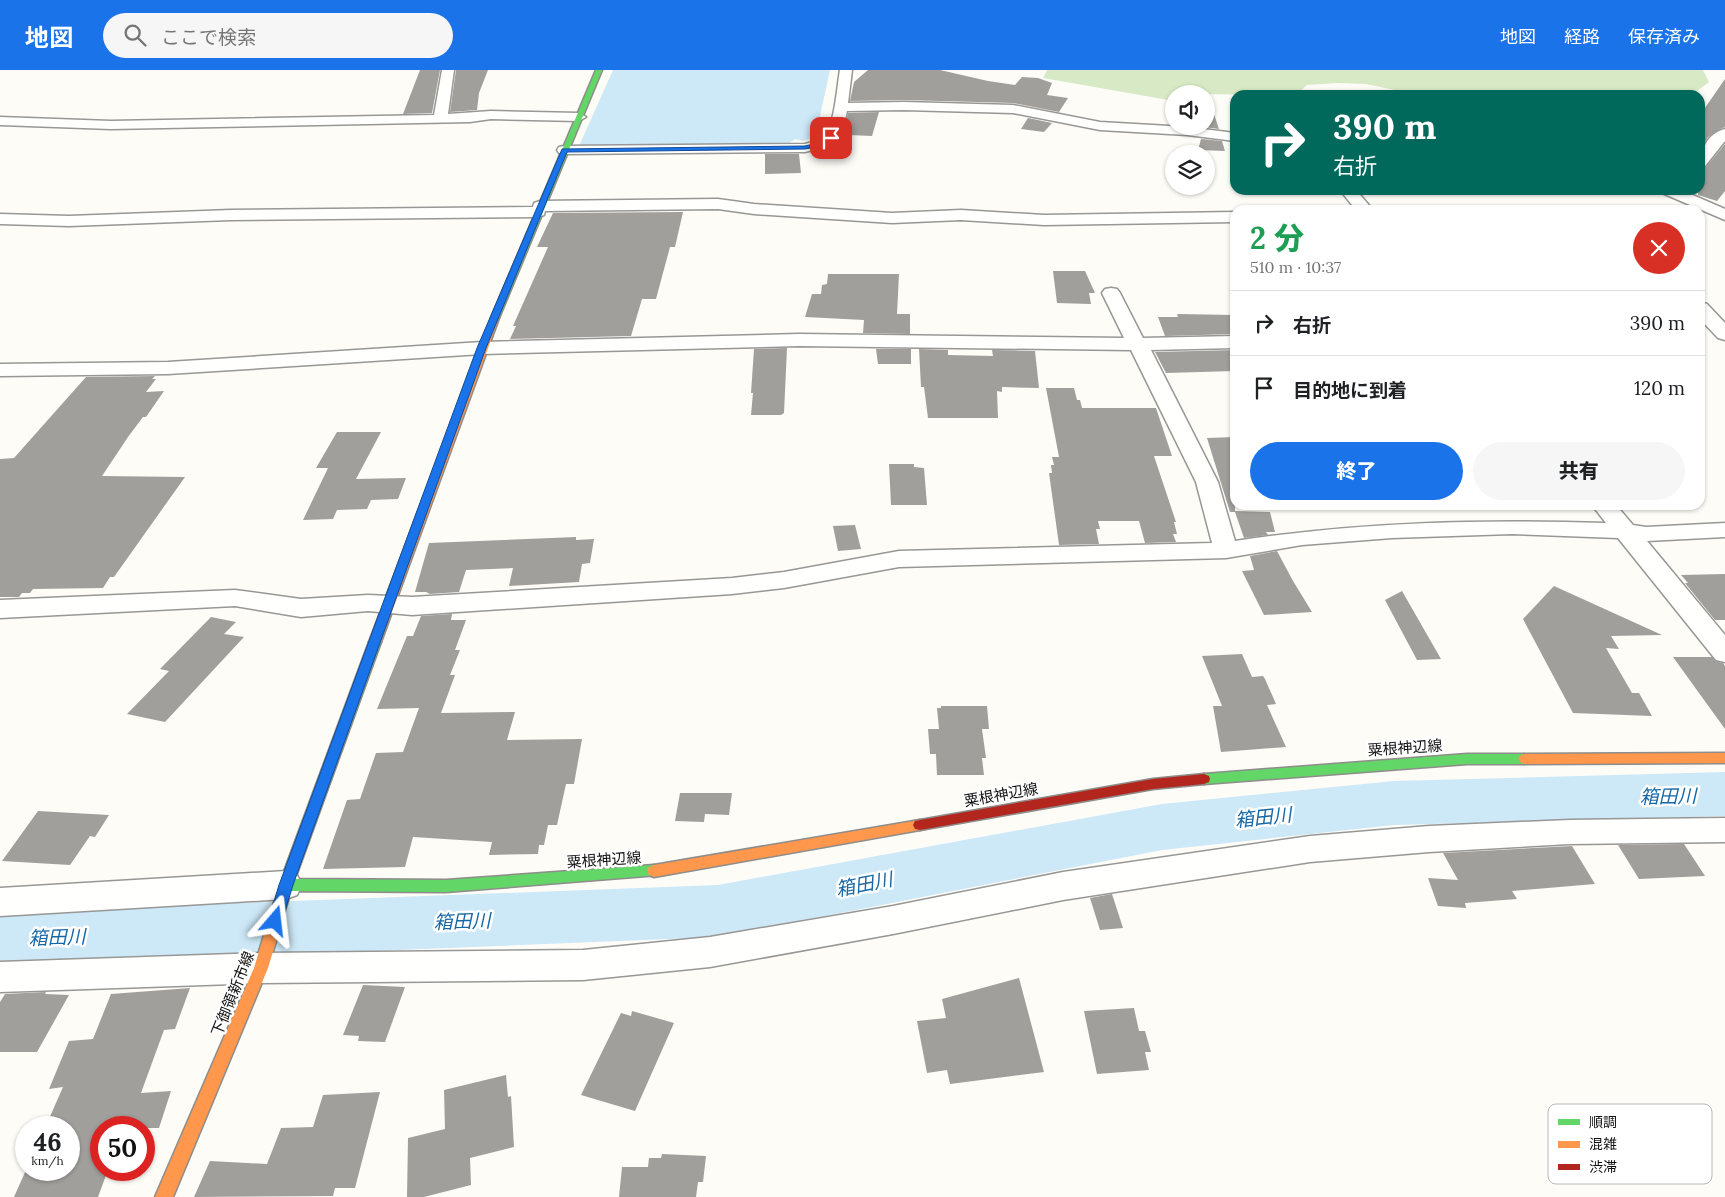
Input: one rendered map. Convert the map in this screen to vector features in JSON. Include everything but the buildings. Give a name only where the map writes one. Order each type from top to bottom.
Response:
[{"type":"main road","name":"下御領新市線","points":[[164,1197],[263,962],[283,895],[386,605],[482,348],[599,70]]},
{"type":"main road","name":"粟根神辺線","points":[[283,895],[658,871],[1153,784],[1255,774],[1468,759],[1725,758]]},
{"type":"street","points":[[440,118],[448,70]]},
{"type":"street","points":[[564,150],[805,148],[820,145],[831,138],[841,107],[846,70]]},
{"type":"street","points":[[841,107],[904,106],[1013,109],[1100,126],[1188,131],[1230,136]]},
{"type":"street","points":[[0,121],[110,125],[470,118],[491,115],[579,117]]},
{"type":"street","points":[[1705,156],[1715,142],[1725,133]]},
{"type":"street","points":[[1352,195],[1361,205]]},
{"type":"street","points":[[1682,195],[1703,205]]},
{"type":"street","points":[[0,219],[70,221],[231,215],[718,204],[892,218],[962,215],[1044,220],[1088,220],[1158,216],[1230,217]]},
{"type":"street","points":[[1705,206],[1725,216]]},
{"type":"street","points":[[1111,293],[1136,344],[1147,359],[1207,482],[1226,550]]},
{"type":"street","points":[[1705,313],[1725,335]]},
{"type":"street","points":[[1705,336],[1725,335]]},
{"type":"street","points":[[0,370],[168,368],[482,348],[799,340],[1136,344],[1230,342]]},
{"type":"street","points":[[1608,510],[1725,654]]},
{"type":"street","points":[[0,609],[234,598],[301,608],[368,603],[422,605],[732,586],[784,580],[899,559],[1226,550],[1302,538],[1512,527],[1626,531],[1646,534],[1725,530]]},
{"type":"street","points":[[0,976],[263,962],[583,965],[710,952],[893,920],[1063,886],[1310,849],[1430,839],[1570,832],[1725,830]]},
{"type":"street","points":[[0,902],[283,895]]},
{"type":"green space","points":[[1047,70],[1703,70],[1709,82],[1699,90],[1395,90],[1366,84],[1338,83],[1307,85],[1302,90],[1230,90],[1230,94],[1215,94],[1215,85],[1165,85],[1165,99],[1043,78]]},
{"type":"water","points":[[613,70],[830,70],[817,130],[813,138],[803,141],[795,139],[788,144],[579,146]]},
{"type":"waterway","name":"箱田川","points":[[0,939],[718,911],[1162,827],[1394,803],[1725,794]]},
{"type":"traffic: fast","points":[[495,318],[599,70]]},
{"type":"traffic: fast","points":[[271,935],[286,885],[375,642]]},
{"type":"traffic: fast","points":[[1204,779],[1467,759],[1524,759]]},
{"type":"traffic: fast","points":[[286,885],[446,886],[654,871]]},
{"type":"traffic: slow","points":[[375,642],[495,318]]},
{"type":"traffic: slow","points":[[1524,759],[1725,758]]},
{"type":"traffic: slow","points":[[654,871],[920,825]]},
{"type":"traffic: slow","points":[[164,1197],[261,968],[271,935]]},
{"type":"traffic: jam","points":[[920,825],[1153,784],[1204,779]]},
{"type":"route","points":[[275,921],[286,885],[380,623],[482,348],[564,150],[805,148],[820,145],[831,138]]}]
